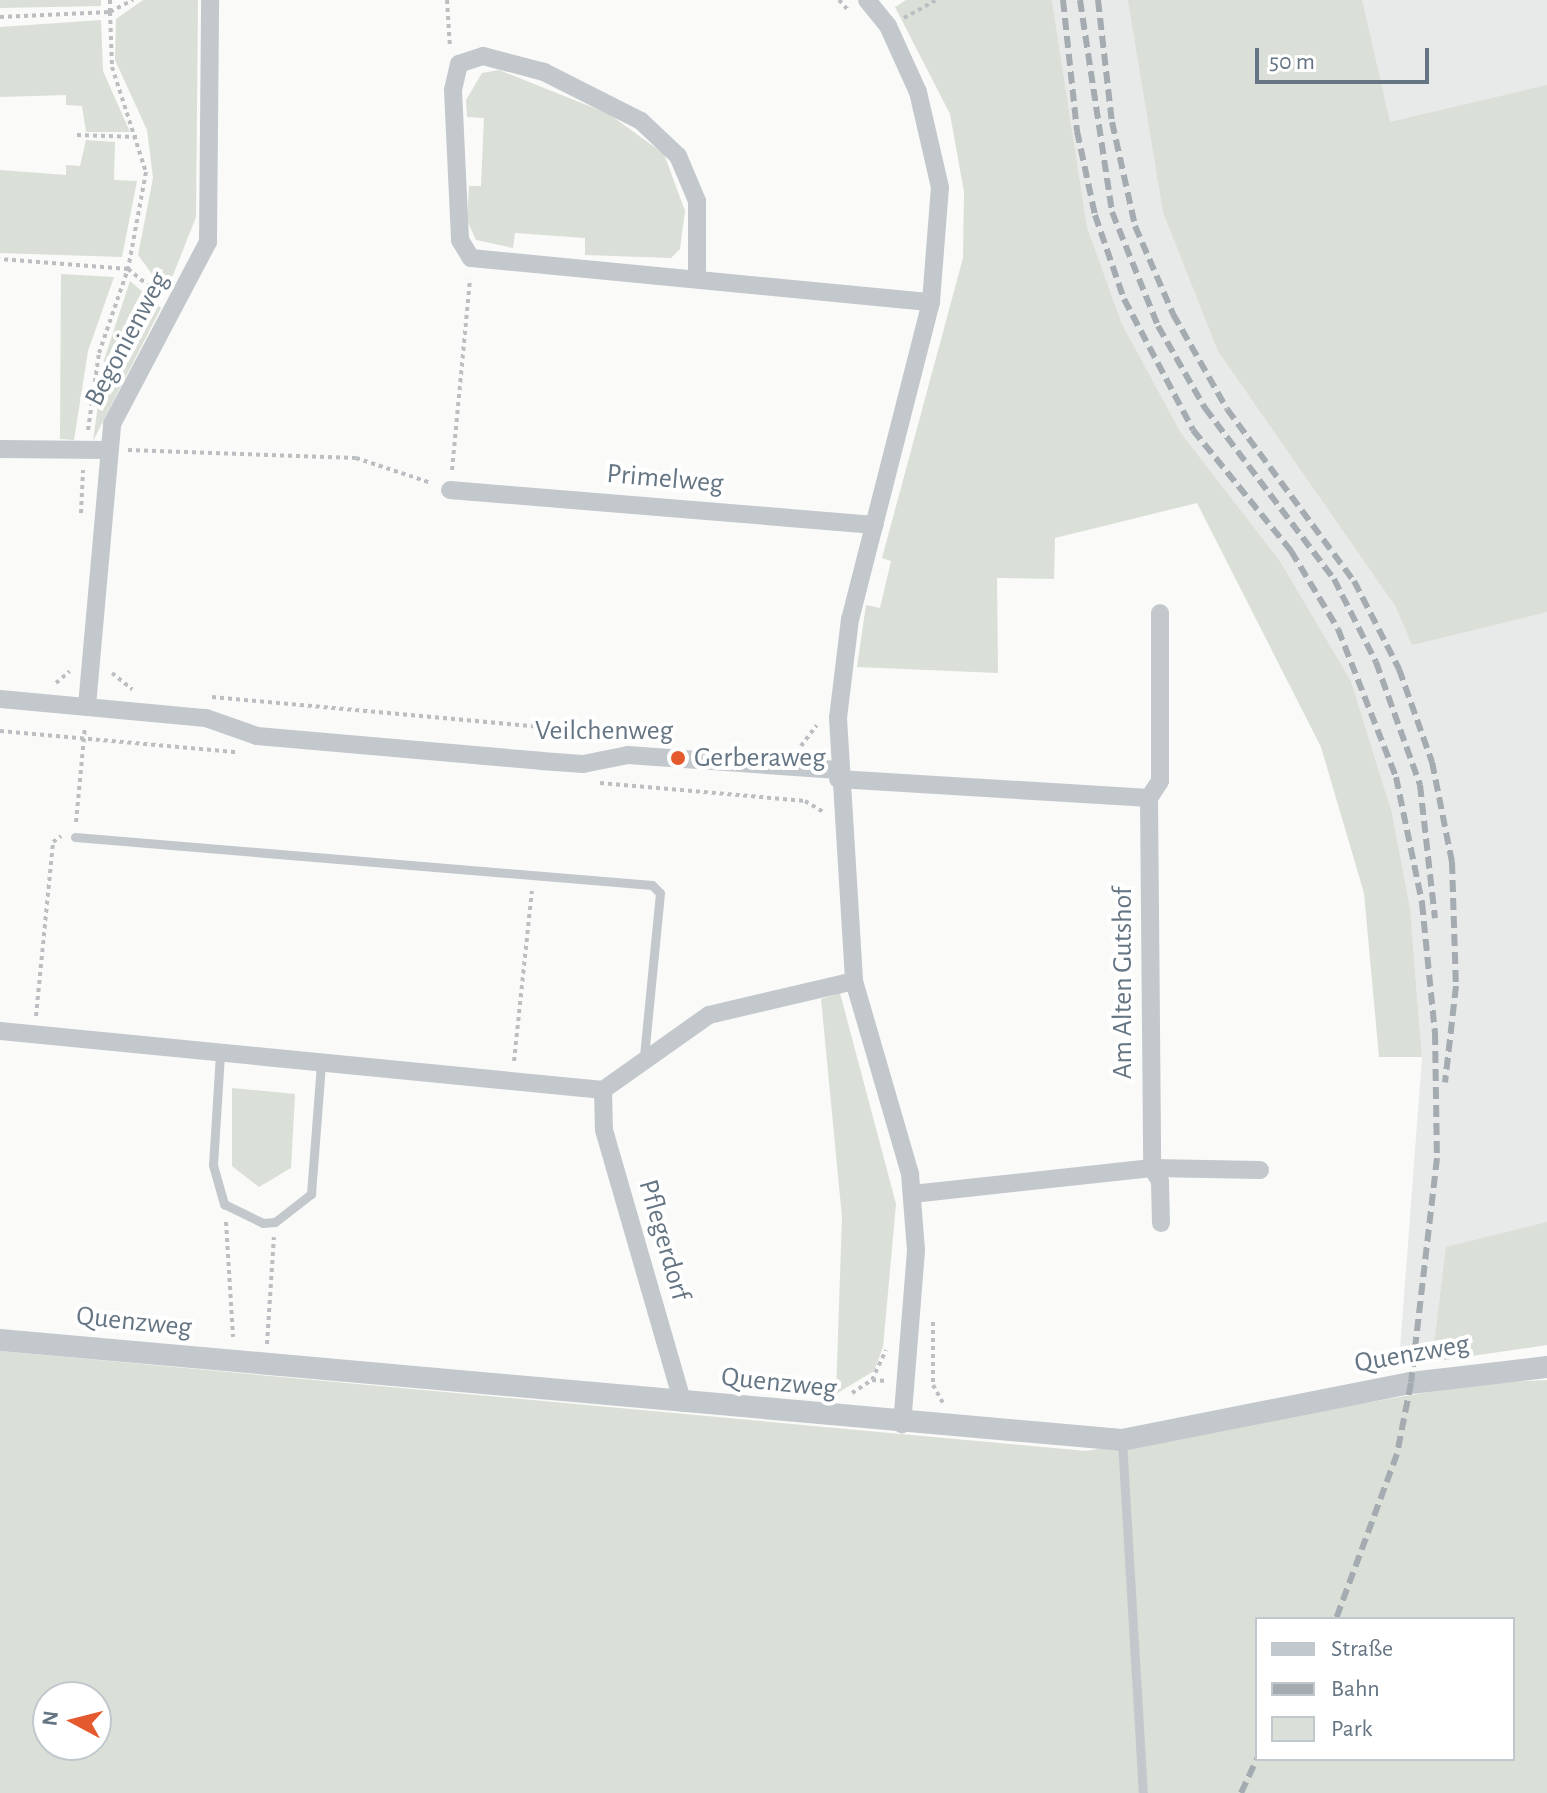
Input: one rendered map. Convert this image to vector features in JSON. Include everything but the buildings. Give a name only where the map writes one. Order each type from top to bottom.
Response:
[{"type":"street","name":"Begonienweg","points":[[87,706],[116,453],[208,242],[210,0]]},
{"type":"street","points":[[867,0],[888,26],[932,131],[940,187],[931,302],[850,619],[837,775],[854,981],[912,1194],[916,1251],[902,1424]]},
{"type":"street","points":[[697,275],[697,201],[678,156],[641,121],[544,72],[483,56],[459,64],[453,90],[460,240],[471,258],[697,275],[931,302]]},
{"type":"street","points":[[0,449],[116,453]]},
{"type":"street","name":"Primelweg","points":[[450,490],[875,525]]},
{"type":"street","name":"Am Alten Gutshof","points":[[1160,613],[1160,781],[1149,798],[1152,1168],[1160,1181],[1161,1223]]},
{"type":"street","name":"Veilchenweg","points":[[0,699],[206,718],[257,736],[583,764],[628,755],[837,775]]},
{"type":"street","points":[[837,775],[1149,798]]},
{"type":"street","points":[[0,1031],[603,1090],[644,1055],[709,1015],[854,981]]},
{"type":"street","name":"Pflegerdorf","points":[[603,1090],[604,1130],[683,1403]]},
{"type":"street","points":[[912,1194],[1152,1168],[1260,1170]]},
{"type":"street","name":"Quenzweg","points":[[0,1340],[902,1424],[1122,1440],[1411,1383],[1547,1367]]},
{"type":"lane","points":[[75,837],[652,885],[660,893],[644,1055]]},
{"type":"lane","points":[[220,1054],[213,1165],[224,1204],[248,1221],[275,1222],[311,1194],[321,1063]]},
{"type":"lane","points":[[1122,1440],[1143,1793]]},
{"type":"path","points":[[0,259],[128,269],[146,172],[138,137],[112,67],[110,0]]},
{"type":"path","points":[[0,17],[110,12],[133,0]]},
{"type":"path","points":[[447,0],[447,44],[459,64]]},
{"type":"path","points":[[839,0],[852,16]]},
{"type":"path","points":[[888,26],[937,0]]},
{"type":"path","points":[[77,135],[138,137]]},
{"type":"path","points":[[116,453],[356,458],[450,490],[471,258]]},
{"type":"path","points":[[116,453],[129,436]]},
{"type":"path","points":[[109,666],[112,675]]},
{"type":"path","points":[[49,686],[68,671],[112,675],[137,690]]},
{"type":"path","points":[[199,696],[637,735]]},
{"type":"path","points":[[34,1035],[53,842],[75,837],[87,706]]},
{"type":"path","points":[[793,750],[815,733],[820,715]]},
{"type":"path","points":[[0,731],[240,752]]},
{"type":"path","points":[[586,782],[805,801],[827,817]]},
{"type":"path","points":[[512,1080],[534,876]]},
{"type":"path","points":[[224,1204],[231,1362]]},
{"type":"path","points":[[266,1365],[275,1222]]},
{"type":"path","points":[[872,1380],[887,1347]]},
{"type":"shaded area","points":[[1052,0],[1547,0],[1547,1345],[1399,1363],[1422,1057],[1410,908],[1392,813],[1351,681],[1280,561],[1181,433],[1122,324],[1087,227]]},
{"type":"green space","points":[[0,0],[101,0],[101,6],[0,8]]},
{"type":"green space","points":[[143,0],[198,0],[196,217],[166,293],[138,255],[153,178],[147,130],[115,60],[116,19]]},
{"type":"green space","points":[[906,0],[1052,0],[1087,227],[1122,324],[1181,433],[1280,561],[1351,681],[1392,813],[1410,908],[1422,1057],[1379,1057],[1364,893],[1321,747],[1197,503],[1055,538],[1054,579],[997,578],[998,673],[857,667],[866,605],[880,608],[891,561],[882,558],[963,258],[964,192],[950,114],[895,7]]},
{"type":"green space","points":[[1128,0],[1362,0],[1390,122],[1547,85],[1547,612],[1412,645],[1396,607],[1218,351],[1163,212]]},
{"type":"green space","points":[[101,20],[103,71],[130,132],[86,132],[82,106],[66,105],[66,95],[0,97],[0,27]]},
{"type":"green space","points":[[499,70],[609,114],[664,154],[685,211],[680,249],[671,258],[585,255],[585,238],[515,233],[513,248],[476,240],[467,220],[469,186],[481,186],[484,118],[467,117],[466,100],[482,73]]},
{"type":"green space","points":[[86,140],[115,142],[114,180],[137,181],[122,257],[0,253],[0,170],[66,175],[66,165],[80,166]]},
{"type":"green space","points":[[61,274],[114,277],[88,351],[74,440],[60,439]]},
{"type":"green space","points":[[130,281],[161,308],[93,441],[104,360]]},
{"type":"green space","points":[[840,993],[896,1204],[883,1347],[874,1371],[836,1394],[842,1217],[821,999]]},
{"type":"green space","points":[[232,1088],[295,1094],[291,1168],[259,1187],[232,1166]]},
{"type":"green space","points":[[1547,1222],[1547,1345],[1432,1362],[1446,1247]]},
{"type":"green space","points":[[0,1351],[1086,1451],[1481,1383],[1547,1380],[1547,1793],[0,1793]]},
{"type":"railway","points":[[1063,0],[1077,131],[1095,215],[1124,299],[1193,430],[1291,551],[1338,629],[1396,777],[1422,903],[1435,1033],[1437,1158],[1411,1383],[1397,1454],[1337,1617]]},
{"type":"railway","points":[[1080,0],[1112,212],[1158,326],[1205,408],[1334,579],[1376,662],[1420,785],[1435,918]]},
{"type":"railway","points":[[1098,0],[1112,122],[1135,226],[1173,314],[1227,409],[1354,581],[1399,669],[1432,762],[1452,862],[1456,986],[1445,1082]]},
{"type":"railway","points":[[1241,1793],[1256,1761]]},
{"type":"place","name":"Gerberaweg","points":[[678,758]]}]
